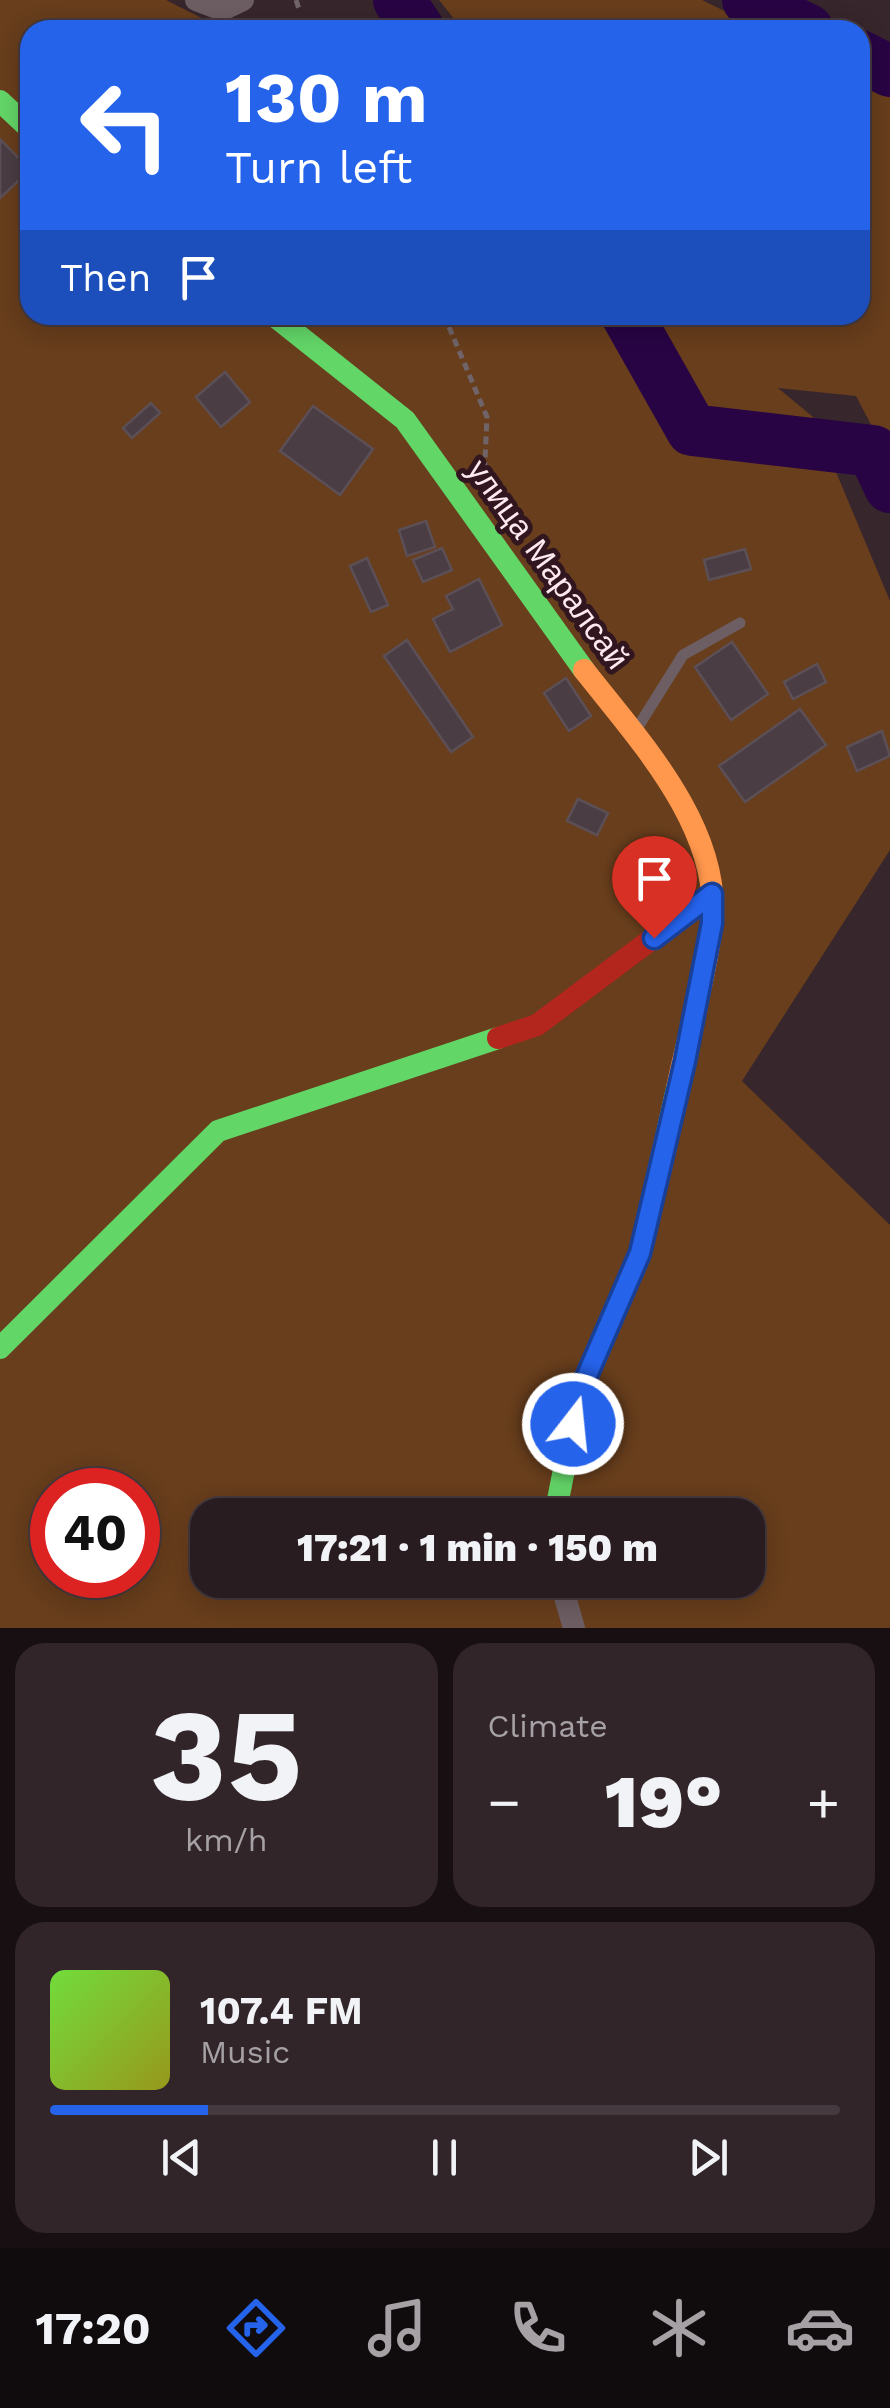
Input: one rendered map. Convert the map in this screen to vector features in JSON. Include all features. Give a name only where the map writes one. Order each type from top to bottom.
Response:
[{"type":"street","points":[[196,0],[222,10],[243,0]]},
{"type":"street","points":[[0,100],[20,120]]},
{"type":"street","name":"улица Маралсай","points":[[286,325],[405,420],[674,784],[698,842],[712,894],[712,923],[685,1061],[640,1253],[579,1394],[558,1498]]},
{"type":"street","points":[[0,1348],[218,1131],[537,1025],[712,894]]},
{"type":"street","points":[[565,1598],[574,1628]]},
{"type":"lane","points":[[634,734],[683,655],[740,623]]},
{"type":"path","points":[[448,325],[487,417],[482,529]]},
{"type":"shaded area","points":[[0,0],[166,0],[205,20],[20,20],[20,325],[870,325],[870,82],[890,92],[890,461],[856,396],[778,388],[813,417],[890,601],[890,850],[742,1081],[890,1225],[890,1628],[0,1628]]},
{"type":"shaded area","points":[[439,0],[702,0],[743,20],[455,20]]},
{"type":"building","points":[[0,139],[20,160],[20,179],[0,198]]},
{"type":"building","points":[[225,372],[250,402],[221,427],[196,397]]},
{"type":"building","points":[[151,403],[160,413],[132,438],[123,428]]},
{"type":"building","points":[[313,406],[373,449],[340,495],[280,451]]},
{"type":"building","points":[[426,521],[435,547],[407,556],[399,530]]},
{"type":"building","points":[[442,548],[452,570],[423,582],[413,560]]},
{"type":"building","points":[[745,549],[751,569],[709,580],[704,560]]},
{"type":"building","points":[[367,558],[388,605],[371,612],[350,566]]},
{"type":"building","points":[[479,579],[502,625],[450,652],[433,619],[453,609],[446,596]]},
{"type":"building","points":[[407,640],[473,737],[451,752],[384,656]]},
{"type":"building","points":[[732,642],[768,694],[731,720],[695,667]]},
{"type":"building","points":[[817,664],[826,682],[793,699],[784,682]]},
{"type":"building","points":[[566,678],[591,716],[569,731],[544,693]]},
{"type":"building","points":[[800,709],[826,745],[745,802],[719,766]]},
{"type":"building","points":[[882,731],[890,756],[857,771],[847,747]]},
{"type":"building","points":[[578,799],[608,813],[597,835],[567,821]]},
{"type":"waterway","points":[[399,0],[412,20]]},
{"type":"waterway","points":[[748,0],[788,20]]},
{"type":"waterway","points":[[870,61],[890,71]]},
{"type":"waterway","points":[[633,325],[692,430],[873,451],[890,487]]},
{"type":"traffic: fast","points":[[0,101],[20,120]]},
{"type":"traffic: fast","points":[[286,325],[405,420],[584,670]]},
{"type":"traffic: fast","points":[[0,1348],[218,1131],[498,1038]]},
{"type":"traffic: fast","points":[[558,1498],[579,1394],[640,1253],[677,1088]]},
{"type":"traffic: slow","points":[[584,670],[672,787],[704,853],[712,888],[709,944],[677,1088]]},
{"type":"traffic: jam","points":[[498,1038],[537,1025],[712,894]]},
{"type":"route","points":[[573,1424],[579,1394],[640,1253],[685,1061],[712,923],[712,894],[654,938]]}]
